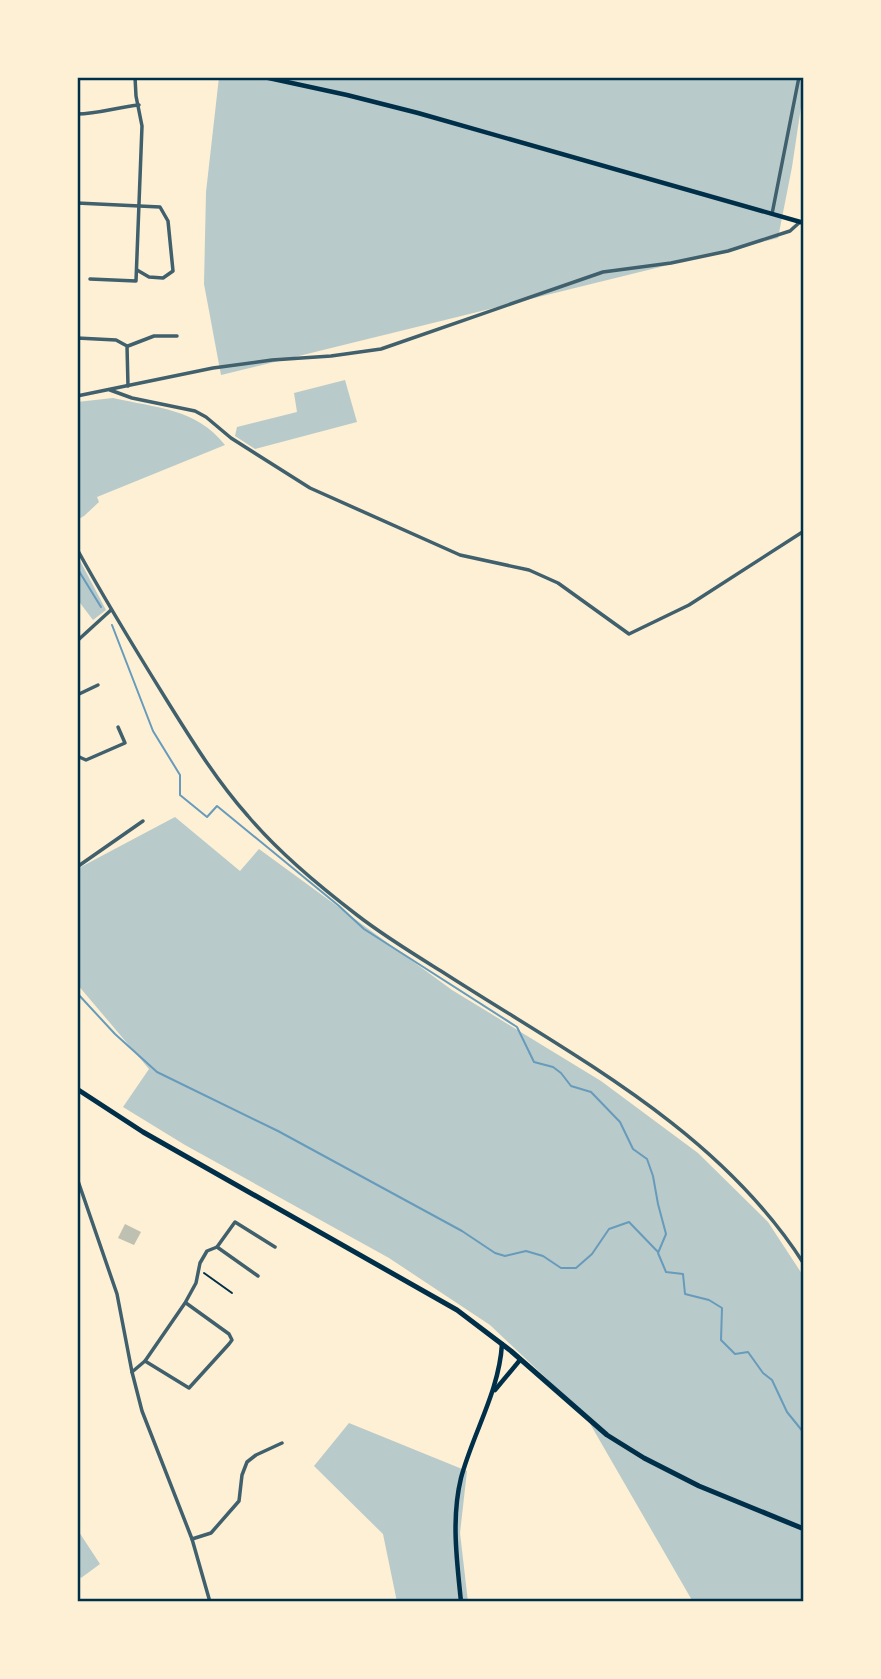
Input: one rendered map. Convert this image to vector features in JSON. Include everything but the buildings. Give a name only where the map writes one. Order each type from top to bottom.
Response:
[{"type":"main road","points":[[264,77],[407,110],[802,223]]},
{"type":"main road","points":[[77,1089],[115,1115],[435,1297],[479,1325],[607,1435],[644,1458],[699,1486],[804,1529]]},
{"type":"main road","points":[[461,1602],[455,1536],[458,1494],[466,1462],[492,1394],[501,1363],[502,1344]]},
{"type":"main road","points":[[492,1394],[520,1360]]},
{"type":"street","points":[[90,279],[136,281],[142,126],[135,77]]},
{"type":"street","points":[[772,214],[799,77]]},
{"type":"street","points":[[77,114],[93,114],[139,105]]},
{"type":"street","points":[[77,203],[160,206],[168,221],[173,271],[163,278],[149,277],[137,270]]},
{"type":"street","points":[[77,396],[214,368],[382,349],[603,272],[671,263],[728,251],[790,231],[802,223]]},
{"type":"street","points":[[77,338],[116,340],[127,346],[154,336],[177,336]]},
{"type":"street","points":[[127,346],[128,386]]},
{"type":"street","points":[[110,390],[132,398],[195,411],[231,438],[310,488],[460,555],[529,570],[558,583],[629,634],[689,606],[804,531]]},
{"type":"street","points":[[77,549],[109,612],[201,755],[247,816],[264,833],[378,931],[637,1097],[692,1138],[767,1214],[804,1264]]},
{"type":"street","points":[[77,641],[109,612]]},
{"type":"street","points":[[77,695],[98,685]]},
{"type":"street","points":[[77,756],[86,760],[125,743],[118,727]]},
{"type":"street","points":[[77,867],[144,821]]},
{"type":"street","points":[[77,1178],[117,1294],[142,1411],[192,1539],[210,1602]]},
{"type":"street","points":[[132,1372],[145,1361],[185,1303],[196,1283],[200,1263],[207,1251],[217,1247],[235,1222],[275,1247]]},
{"type":"street","points":[[217,1247],[258,1276]]},
{"type":"street","points":[[145,1361],[189,1388],[232,1340],[229,1334],[185,1303]]},
{"type":"street","points":[[192,1539],[211,1533],[239,1501],[242,1475],[247,1462],[282,1443]]},
{"type":"path","points":[[200,1270],[232,1293]]},
{"type":"shaded area","points":[[219,77],[804,77],[804,87],[778,238],[221,375],[204,284],[206,192]]},
{"type":"shaded area","points":[[345,380],[357,422],[255,449],[235,436],[237,427],[297,412],[294,393]]},
{"type":"shaded area","points":[[113,398],[174,411],[201,423],[225,445],[97,497],[99,502],[77,520],[77,402]]},
{"type":"shaded area","points":[[77,555],[106,610],[93,620],[77,599]]},
{"type":"shaded area","points":[[175,817],[240,871],[259,849],[452,990],[601,1081],[698,1153],[768,1222],[804,1277],[804,1602],[693,1602],[585,1415],[490,1325],[389,1258],[185,1145],[123,1107],[149,1069],[77,984],[77,869]]},
{"type":"shaded area","points":[[349,1423],[467,1471],[460,1533],[468,1602],[397,1602],[383,1534],[314,1466]]},
{"type":"shaded area","points":[[77,1529],[100,1564],[81,1578],[77,1572]]},
{"type":"waterway","points":[[77,568],[101,607]]},
{"type":"waterway","points":[[112,625],[153,731],[180,775],[180,795],[207,817],[217,806],[364,929],[517,1027],[534,1062],[553,1067],[571,1086],[591,1092],[620,1122],[633,1149],[647,1159],[653,1176],[666,1234],[658,1253],[666,1272],[683,1274],[685,1294],[709,1300],[722,1308],[721,1340],[735,1354],[748,1352],[763,1373],[772,1380],[787,1412],[804,1433]]},
{"type":"waterway","points":[[77,993],[115,1034],[157,1072],[278,1131],[462,1231],[495,1253],[505,1256],[526,1251],[543,1256],[561,1268],[576,1268],[592,1254],[609,1229],[629,1222],[658,1252]]}]
